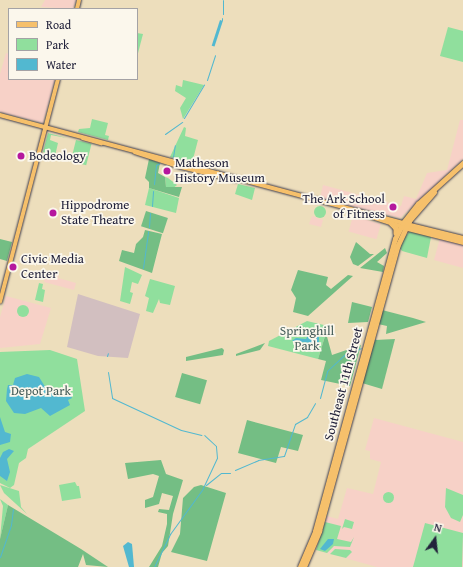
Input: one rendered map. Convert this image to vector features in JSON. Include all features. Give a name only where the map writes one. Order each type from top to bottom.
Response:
[{"type":"highway","points":[[404,225],[423,200],[463,163]]},
{"type":"highway","points":[[404,225],[435,190]]},
{"type":"highway","points":[[415,214],[415,222],[423,228]]},
{"type":"highway","points":[[391,223],[396,228],[396,239]]},
{"type":"highway","points":[[404,225],[463,238]]},
{"type":"highway","points":[[404,225],[463,242]]},
{"type":"highway","name":"Southeast 11th Street","points":[[321,519],[396,239],[404,225]]},
{"type":"highway","name":"Southeast 11th Street","points":[[310,552],[321,519],[404,225]]},
{"type":"highway","points":[[300,567],[310,552]]},
{"type":"highway","points":[[304,567],[310,552]]},
{"type":"main road","points":[[0,302],[58,80]]},
{"type":"main road","points":[[0,114],[45,128],[404,225]]},
{"type":"main road","points":[[363,213],[391,223],[404,225]]},
{"type":"shaded area","points":[[45,0],[76,0],[73,8],[41,7]]},
{"type":"shaded area","points":[[6,53],[8,54],[8,80],[55,80],[43,123],[0,112],[0,74]]},
{"type":"shaded area","points":[[460,120],[463,120],[463,159],[400,218],[320,198],[323,185],[401,206],[404,196],[416,199],[427,173],[447,170]]},
{"type":"shaded area","points":[[312,216],[323,220],[321,227],[309,224]]},
{"type":"shaded area","points":[[353,216],[381,224],[376,239],[349,231]]},
{"type":"shaded area","points":[[440,238],[463,244],[463,268],[434,260]]},
{"type":"shaded area","points":[[52,273],[59,275],[58,278],[76,283],[74,290],[44,282],[46,274]]},
{"type":"shaded area","points":[[78,294],[140,314],[128,358],[98,356],[67,347]]},
{"type":"shaded area","points":[[6,296],[51,308],[40,344],[0,348],[0,317]]},
{"type":"shaded area","points":[[374,418],[463,442],[463,567],[377,567],[316,550],[327,516],[338,519],[347,488],[373,494],[381,462],[370,459],[370,451],[365,450]]},
{"type":"green space","points":[[448,27],[463,31],[463,62],[440,56]]},
{"type":"green space","points":[[138,33],[143,34],[138,53]]},
{"type":"green space","points":[[183,80],[204,85],[183,119],[180,108],[186,98],[175,91],[176,85],[182,87]]},
{"type":"green space","points":[[92,119],[108,123],[105,135],[109,136],[108,140],[78,132],[79,129],[90,128]]},
{"type":"green space","points":[[184,127],[186,128],[185,136],[198,140],[192,163],[170,157]]},
{"type":"green space","points":[[48,133],[67,138],[51,135],[50,140],[58,143],[55,156],[43,152]]},
{"type":"green space","points":[[76,140],[92,144],[86,165],[71,161]]},
{"type":"green space","points":[[149,159],[160,163],[158,173],[165,177],[166,187],[182,187],[179,197],[149,188],[149,182],[145,178]]},
{"type":"green space","points":[[165,177],[177,185],[172,189],[166,187]]},
{"type":"green space","points":[[238,184],[255,188],[252,200],[235,194]]},
{"type":"green space","points":[[149,188],[179,198],[176,213],[145,205]]},
{"type":"green space","points":[[318,206],[322,206],[326,212],[322,218],[318,218],[314,214],[314,210]]},
{"type":"green space","points":[[146,211],[168,218],[163,233],[141,226]]},
{"type":"green space","points":[[145,230],[162,234],[152,273],[119,261],[122,250],[134,253],[136,244],[143,237]]},
{"type":"green space","points":[[410,231],[431,237],[427,258],[402,251],[400,248],[404,238]]},
{"type":"green space","points":[[0,239],[12,242],[7,261],[0,259]]},
{"type":"green space","points":[[356,242],[370,254],[374,254],[358,266],[353,264],[350,257]]},
{"type":"green space","points":[[385,248],[387,253],[377,262],[384,266],[383,272],[360,268]]},
{"type":"green space","points":[[125,267],[142,275],[138,284],[132,282],[130,292],[133,293],[130,304],[120,301]]},
{"type":"green space","points":[[298,270],[328,277],[326,285],[331,289],[348,275],[353,276],[308,316],[293,312],[296,298],[291,290]]},
{"type":"green space","points":[[150,279],[175,286],[170,305],[160,303],[159,299],[153,313],[146,311],[149,298],[145,296]]},
{"type":"green space","points":[[39,283],[43,284],[42,289],[45,290],[43,302],[35,300]]},
{"type":"green space","points":[[352,302],[372,307],[368,322],[348,323]]},
{"type":"green space","points":[[23,305],[27,307],[29,311],[27,315],[23,317],[19,315],[17,311],[19,307]]},
{"type":"green space","points":[[382,310],[426,322],[386,334],[387,326],[378,324]]},
{"type":"green space","name":"Springhill Park","points":[[307,321],[328,326],[318,359],[268,346],[269,341]]},
{"type":"green space","points":[[326,333],[332,355],[361,345],[350,386],[321,380],[326,361],[318,359]]},
{"type":"green space","points":[[395,339],[382,389],[362,383],[375,340]]},
{"type":"green space","points":[[265,343],[260,350],[236,356],[236,354]]},
{"type":"green space","points":[[222,348],[224,350],[223,355],[186,361],[186,357]]},
{"type":"green space","name":"Depot Park","points":[[50,350],[77,359],[85,411],[28,449],[26,458],[19,463],[14,485],[10,488],[0,483],[0,352]]},
{"type":"green space","points":[[182,373],[207,380],[200,404],[175,397]]},
{"type":"green space","points":[[247,420],[303,435],[298,451],[281,447],[276,463],[238,453]]},
{"type":"green space","points":[[161,460],[166,474],[183,480],[173,514],[168,546],[162,553],[158,567],[149,567],[162,546],[167,524],[167,514],[158,512],[159,509],[169,510],[173,496],[162,493],[159,504],[145,508],[145,500],[153,497],[159,476],[153,474],[128,479],[125,463]]},
{"type":"green space","points":[[75,482],[77,486],[79,486],[81,498],[62,501],[59,485]]},
{"type":"green space","points":[[0,485],[19,491],[21,507],[27,514],[4,493]]},
{"type":"green space","points":[[201,485],[226,493],[207,561],[171,552],[180,534],[183,498],[194,487]]},
{"type":"green space","points":[[446,488],[463,495],[463,515],[460,522],[451,518],[445,507]]},
{"type":"green space","points":[[388,491],[392,493],[394,497],[392,501],[388,503],[384,501],[382,497],[384,493]]},
{"type":"green space","points":[[0,499],[8,505],[0,539],[3,506]]},
{"type":"green space","points":[[8,505],[108,567],[86,565],[83,554],[78,567],[0,567],[0,539]]},
{"type":"green space","points":[[345,519],[354,522],[352,529],[344,527],[342,529]]},
{"type":"green space","points":[[325,522],[341,526],[337,539],[351,542],[354,537],[350,547],[334,546],[327,553],[316,550]]},
{"type":"green space","points":[[425,523],[463,533],[462,567],[413,567]]},
{"type":"green space","points":[[335,549],[350,550],[352,552],[346,558],[330,554]]},
{"type":"water","points":[[220,20],[223,21],[215,47],[212,46]]},
{"type":"water","points":[[310,331],[319,337],[319,344],[292,341],[296,338],[306,339]]},
{"type":"water","points":[[27,374],[39,377],[49,393],[69,392],[72,398],[68,400],[70,405],[50,416],[41,408],[25,414],[14,413],[6,401],[8,385],[13,385],[15,378]]},
{"type":"water","points":[[0,417],[5,432],[11,434],[10,442],[0,445]]},
{"type":"water","points":[[9,449],[14,451],[7,459],[10,472],[7,481],[0,476],[0,458],[3,452]]},
{"type":"water","points":[[328,539],[334,539],[333,544],[325,551],[320,549]]},
{"type":"water","points":[[128,542],[132,544],[134,567],[129,567],[123,546]]},
{"type":"waterway","points":[[223,0],[223,14]]},
{"type":"waterway","points":[[207,80],[215,55]]},
{"type":"waterway","points":[[184,118],[204,85]]},
{"type":"waterway","points":[[165,134],[182,122]]},
{"type":"waterway","points":[[173,157],[175,145]]},
{"type":"waterway","points":[[154,184],[156,165],[160,163]]},
{"type":"waterway","points":[[152,206],[153,191]]},
{"type":"waterway","points":[[149,227],[150,213]]},
{"type":"waterway","points":[[143,268],[148,231]]},
{"type":"waterway","points":[[320,398],[327,371],[344,355],[361,348]]},
{"type":"waterway","points":[[108,372],[112,398],[181,430],[201,435]]},
{"type":"waterway","points":[[235,470],[258,460],[284,456],[295,424],[307,417],[315,403]]},
{"type":"waterway","points":[[154,567],[170,534],[202,490],[217,458],[216,446],[204,435]]},
{"type":"waterway","points":[[206,485],[221,473],[230,473]]},
{"type":"waterway","points":[[0,557],[11,525],[13,509]]},
{"type":"place","name":"Bodeology","points":[[21,156]]},
{"type":"place","name":"Matheson History Museum","points":[[167,171]]},
{"type":"place","name":"The Ark School of Fitness","points":[[393,207]]},
{"type":"place","name":"Hippodrome State Theatre","points":[[53,213]]},
{"type":"place","name":"Civic Media Center","points":[[13,267]]}]
